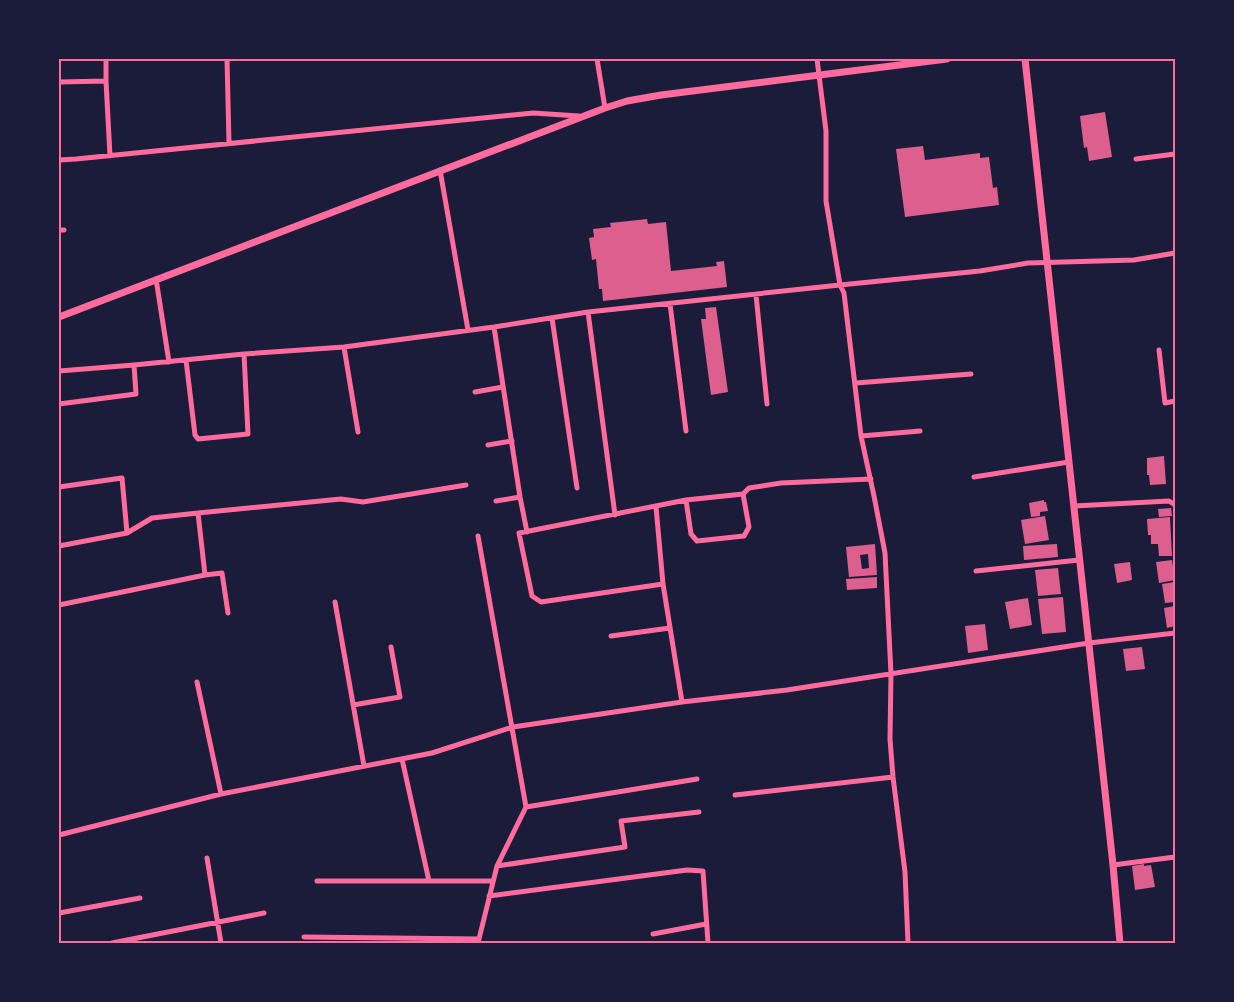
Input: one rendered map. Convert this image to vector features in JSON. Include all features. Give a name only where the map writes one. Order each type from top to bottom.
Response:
[{"type":"street","points":[[106,59],[110,156]]},
{"type":"street","points":[[227,59],[229,143]]},
{"type":"street","points":[[597,59],[605,108]]},
{"type":"street","points":[[817,59],[826,131],[826,201],[840,285],[844,293],[861,436],[885,553],[891,674],[890,739],[905,872],[908,943]]},
{"type":"street","points":[[59,317],[440,170],[627,101],[661,95],[947,59]]},
{"type":"street","points":[[1025,59],[1120,943]]},
{"type":"street","points":[[59,82],[106,81]]},
{"type":"street","points":[[59,160],[533,113],[582,117]]},
{"type":"street","points":[[1136,159],[1175,154]]},
{"type":"street","points":[[440,170],[468,330]]},
{"type":"street","points":[[59,371],[344,347],[494,327],[588,312],[980,271],[1028,263],[1134,260],[1175,253]]},
{"type":"street","points":[[156,279],[169,362]]},
{"type":"street","points":[[756,295],[767,404]]},
{"type":"street","points":[[670,304],[686,431]]},
{"type":"street","points":[[588,312],[615,514]]},
{"type":"street","points":[[552,318],[577,488]]},
{"type":"street","points":[[494,327],[527,532]]},
{"type":"street","points":[[344,347],[358,432]]},
{"type":"street","points":[[1159,350],[1165,403],[1175,401]]},
{"type":"street","points":[[186,360],[195,435],[198,439],[248,434],[244,354]]},
{"type":"street","points":[[59,404],[136,394],[134,365]]},
{"type":"street","points":[[856,382],[971,374]]},
{"type":"street","points":[[475,392],[503,387]]},
{"type":"street","points":[[861,436],[920,431]]},
{"type":"street","points":[[488,445],[512,441]]},
{"type":"street","points":[[974,477],[1069,462]]},
{"type":"street","points":[[59,487],[122,478],[127,533]]},
{"type":"street","points":[[663,584],[542,602],[532,596],[519,534],[686,500],[743,494],[749,488],[781,483],[870,479]]},
{"type":"street","points":[[59,546],[127,533],[152,518],[341,499],[363,502],[466,485]]},
{"type":"street","points":[[686,500],[691,534],[697,541],[744,536],[749,527],[743,494]]},
{"type":"street","points":[[496,501],[520,497]]},
{"type":"street","points":[[1074,506],[1169,501],[1175,505]]},
{"type":"street","points":[[656,506],[663,584],[682,702]]},
{"type":"street","points":[[198,513],[205,575]]},
{"type":"street","points":[[304,937],[479,941],[497,866],[526,807],[478,536]]},
{"type":"street","points":[[976,572],[1080,560]]},
{"type":"street","points":[[59,605],[222,573],[228,613]]},
{"type":"street","points":[[335,602],[364,766]]},
{"type":"street","points":[[611,636],[670,628]]},
{"type":"street","points":[[59,835],[221,794],[432,753],[513,727],[682,702],[788,690],[1089,643],[1175,633]]},
{"type":"street","points":[[353,705],[400,697],[391,647]]},
{"type":"street","points":[[197,682],[221,794]]},
{"type":"street","points":[[402,759],[429,881]]},
{"type":"street","points":[[735,796],[893,777]]},
{"type":"street","points":[[526,807],[696,779]]},
{"type":"street","points":[[497,866],[625,847],[621,821],[699,812]]},
{"type":"street","points":[[1113,865],[1175,857]]},
{"type":"street","points":[[207,858],[221,943]]},
{"type":"street","points":[[489,896],[687,870],[703,872],[708,943]]},
{"type":"street","points":[[317,881],[492,881]]},
{"type":"street","points":[[59,914],[140,898]]},
{"type":"street","points":[[112,943],[264,913]]},
{"type":"street","points":[[653,934],[706,924]]},
{"type":"building","points":[[1105,112],[1112,157],[1089,161],[1087,147],[1084,148],[1080,116]]},
{"type":"building","points":[[923,146],[925,160],[980,153],[980,158],[989,157],[993,188],[997,187],[999,205],[905,217],[896,149]]},
{"type":"building","points":[[647,219],[648,224],[666,222],[671,271],[717,266],[716,262],[724,261],[727,287],[603,301],[602,289],[599,289],[596,259],[592,260],[589,238],[594,237],[593,229],[611,227],[610,223]]},
{"type":"building","points":[[716,307],[728,392],[711,395],[701,319],[706,319],[705,308]]},
{"type":"building","points":[[1164,456],[1166,484],[1150,485],[1149,475],[1147,475],[1147,458]]},
{"type":"building","points":[[1044,500],[1048,511],[1040,512],[1040,516],[1031,517],[1029,503]]},
{"type":"building","points":[[1171,508],[1172,516],[1159,517],[1158,509]]},
{"type":"building","points":[[1045,516],[1049,540],[1025,544],[1021,520]]},
{"type":"building","points":[[1170,517],[1172,556],[1159,556],[1158,544],[1151,544],[1151,535],[1148,535],[1147,519]]},
{"type":"building","points":[[875,544],[877,575],[849,577],[846,547]],"holes":[[[868,554],[869,568],[862,569],[860,555]]]},
{"type":"building","points":[[1057,544],[1058,557],[1024,560],[1023,546]]},
{"type":"building","points":[[1172,560],[1175,580],[1159,583],[1156,562]]},
{"type":"building","points":[[1130,562],[1132,580],[1117,583],[1114,564]]},
{"type":"building","points":[[1058,568],[1061,594],[1038,596],[1035,570]]},
{"type":"building","points":[[877,577],[877,588],[847,590],[846,579]]},
{"type":"building","points":[[1175,582],[1175,602],[1165,603],[1162,584]]},
{"type":"building","points":[[1063,597],[1066,632],[1042,634],[1038,599]]},
{"type":"building","points":[[1028,598],[1032,625],[1010,629],[1005,602]]},
{"type":"building","points":[[1175,606],[1175,626],[1167,628],[1164,608]]},
{"type":"building","points":[[985,624],[988,650],[968,653],[965,626]]},
{"type":"building","points":[[1142,647],[1145,669],[1126,671],[1123,649]]},
{"type":"building","points":[[1144,864],[1144,866],[1151,865],[1155,887],[1135,890],[1132,866]]}]
